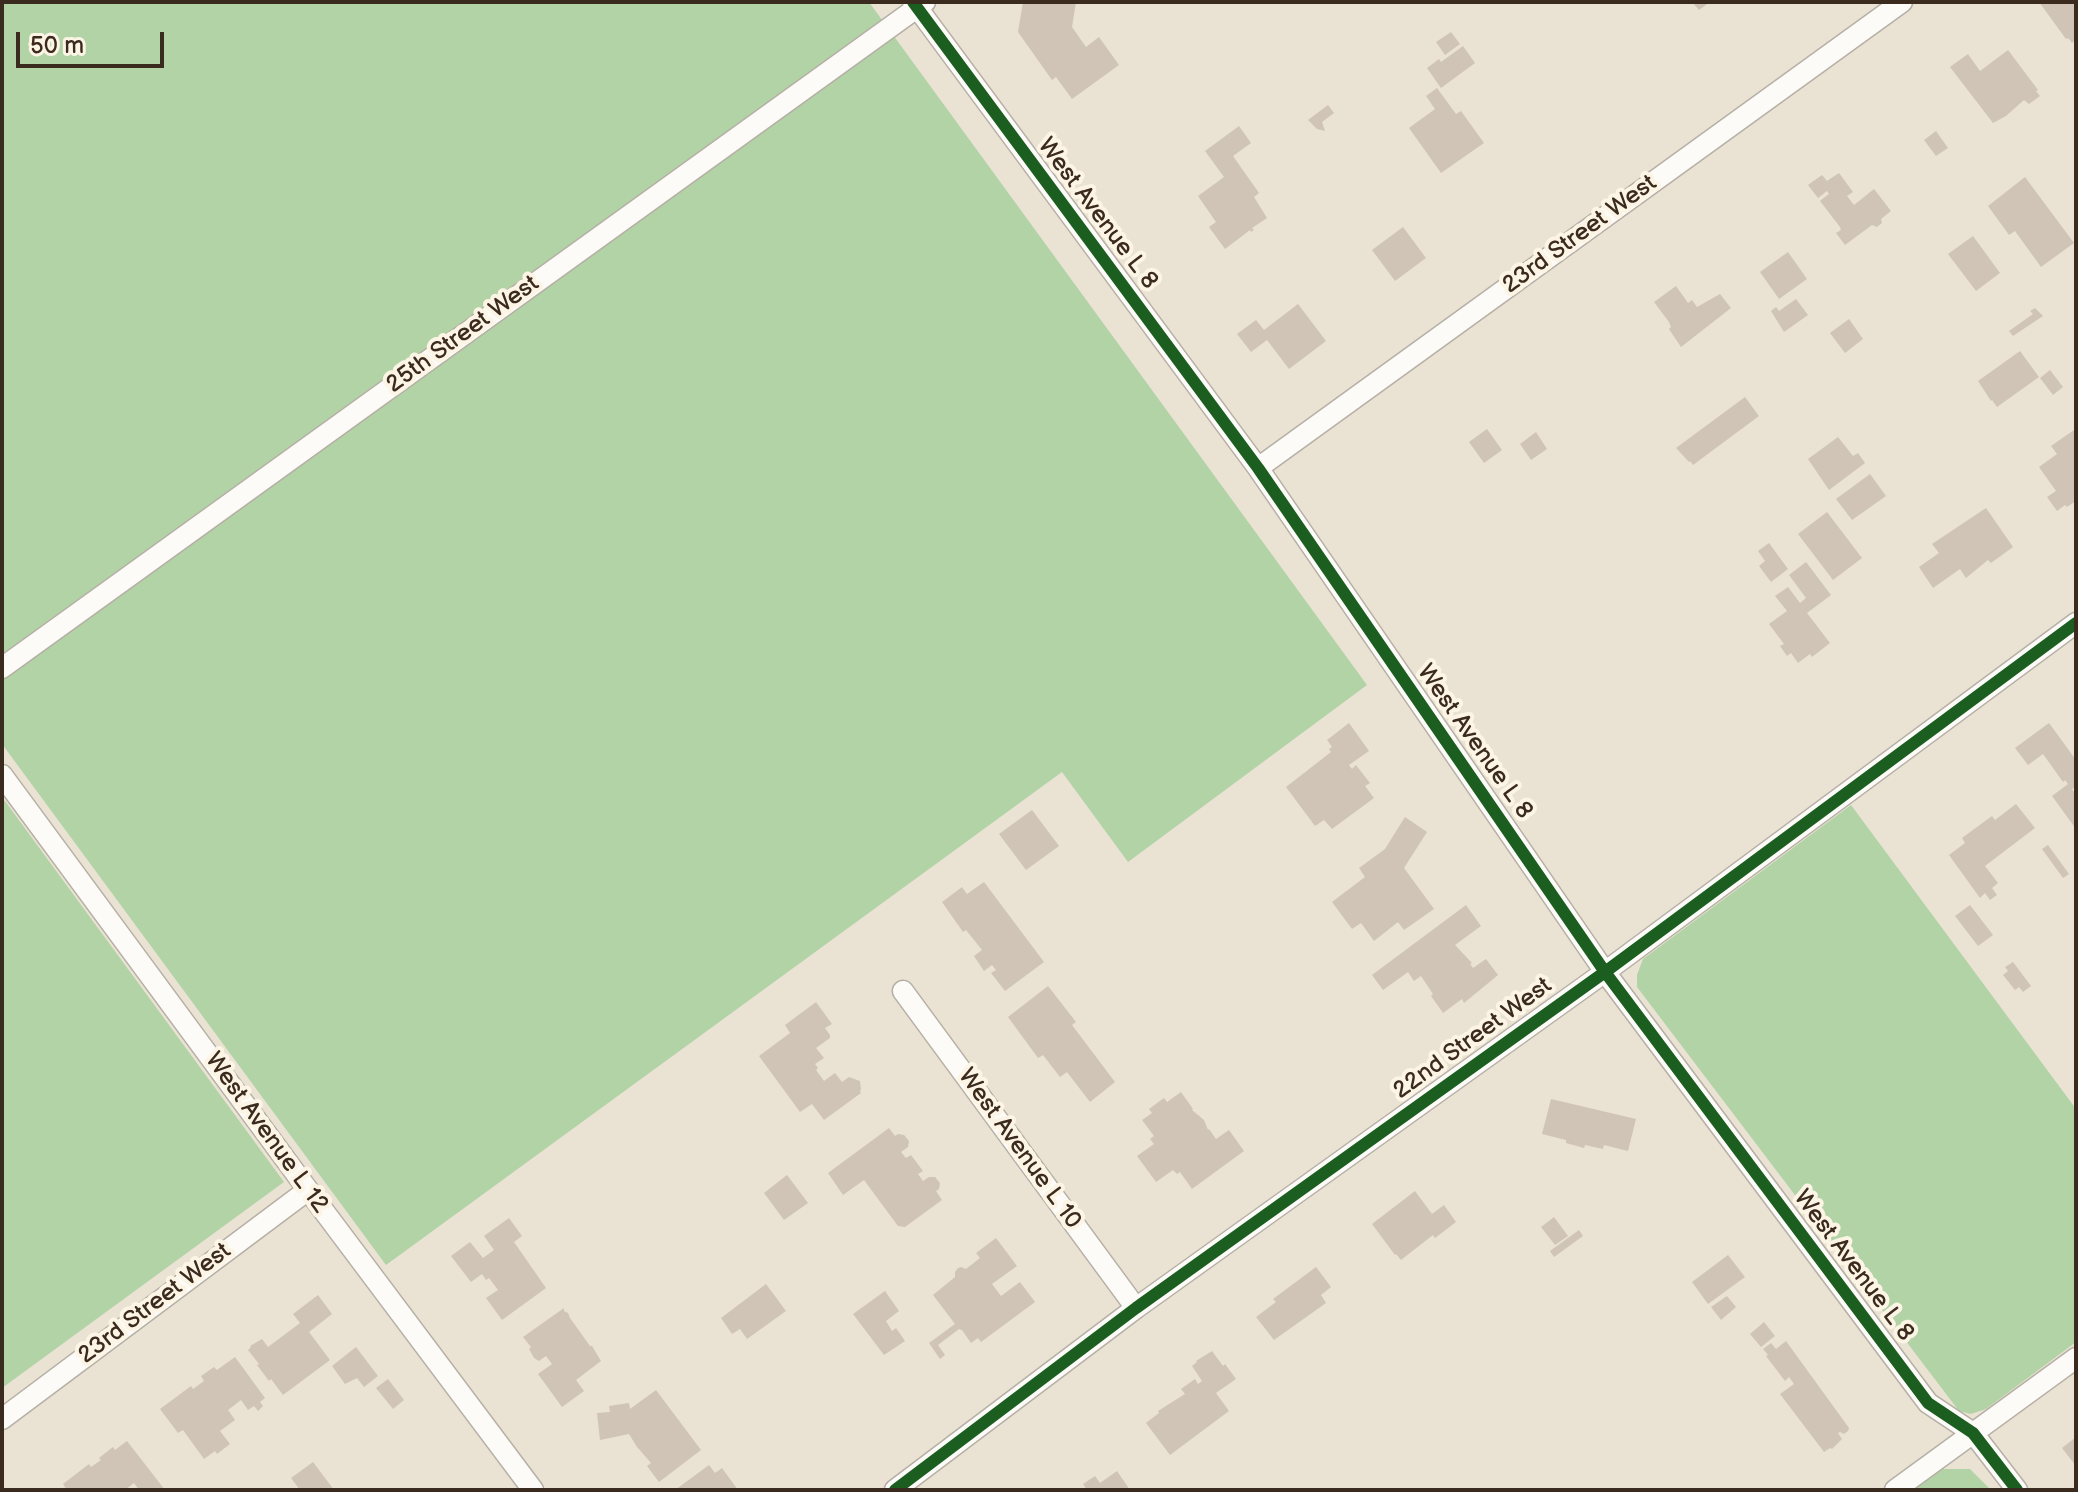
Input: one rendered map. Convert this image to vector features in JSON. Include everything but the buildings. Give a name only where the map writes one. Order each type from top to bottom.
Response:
[{"type":"street","name":"23rd Street West","points":[[1258,468],[1902,2]]},
{"type":"street","name":"West Avenue L 8","points":[[918,4],[1258,468],[1605,972],[1928,1403],[1973,1433],[2017,1490]]},
{"type":"street","name":"25th Street West","points":[[2,668],[918,4]]},
{"type":"street","name":"22nd Street West","points":[[895,1490],[1136,1308],[1605,972],[2076,623]]},
{"type":"street","name":"West Avenue L 12","points":[[2,775],[533,1490]]},
{"type":"street","name":"West Avenue L 10","points":[[903,991],[1136,1308]]},
{"type":"street","name":"23rd Street West","points":[[2,1419],[308,1190]]},
{"type":"street","points":[[1895,1490],[2076,1358]]},
{"type":"green space","points":[[2,2],[869,2],[1367,685],[1128,862],[1062,772],[386,1265],[2,744]]},
{"type":"green space","points":[[2,797],[284,1182],[2,1388]]},
{"type":"green space","points":[[1851,805],[2076,1109],[2076,1342],[1986,1409],[1971,1414],[1959,1411],[1637,987],[1637,975],[1643,959]]},
{"type":"green space","points":[[1941,1469],[1970,1469],[1991,1490],[1913,1490]]},
{"type":"cycle path","points":[[913,2],[1258,468],[1605,972],[1928,1403],[1973,1433],[2017,1490]]},
{"type":"cycle path","points":[[895,1490],[1136,1308],[1605,972],[2076,623]]}]
